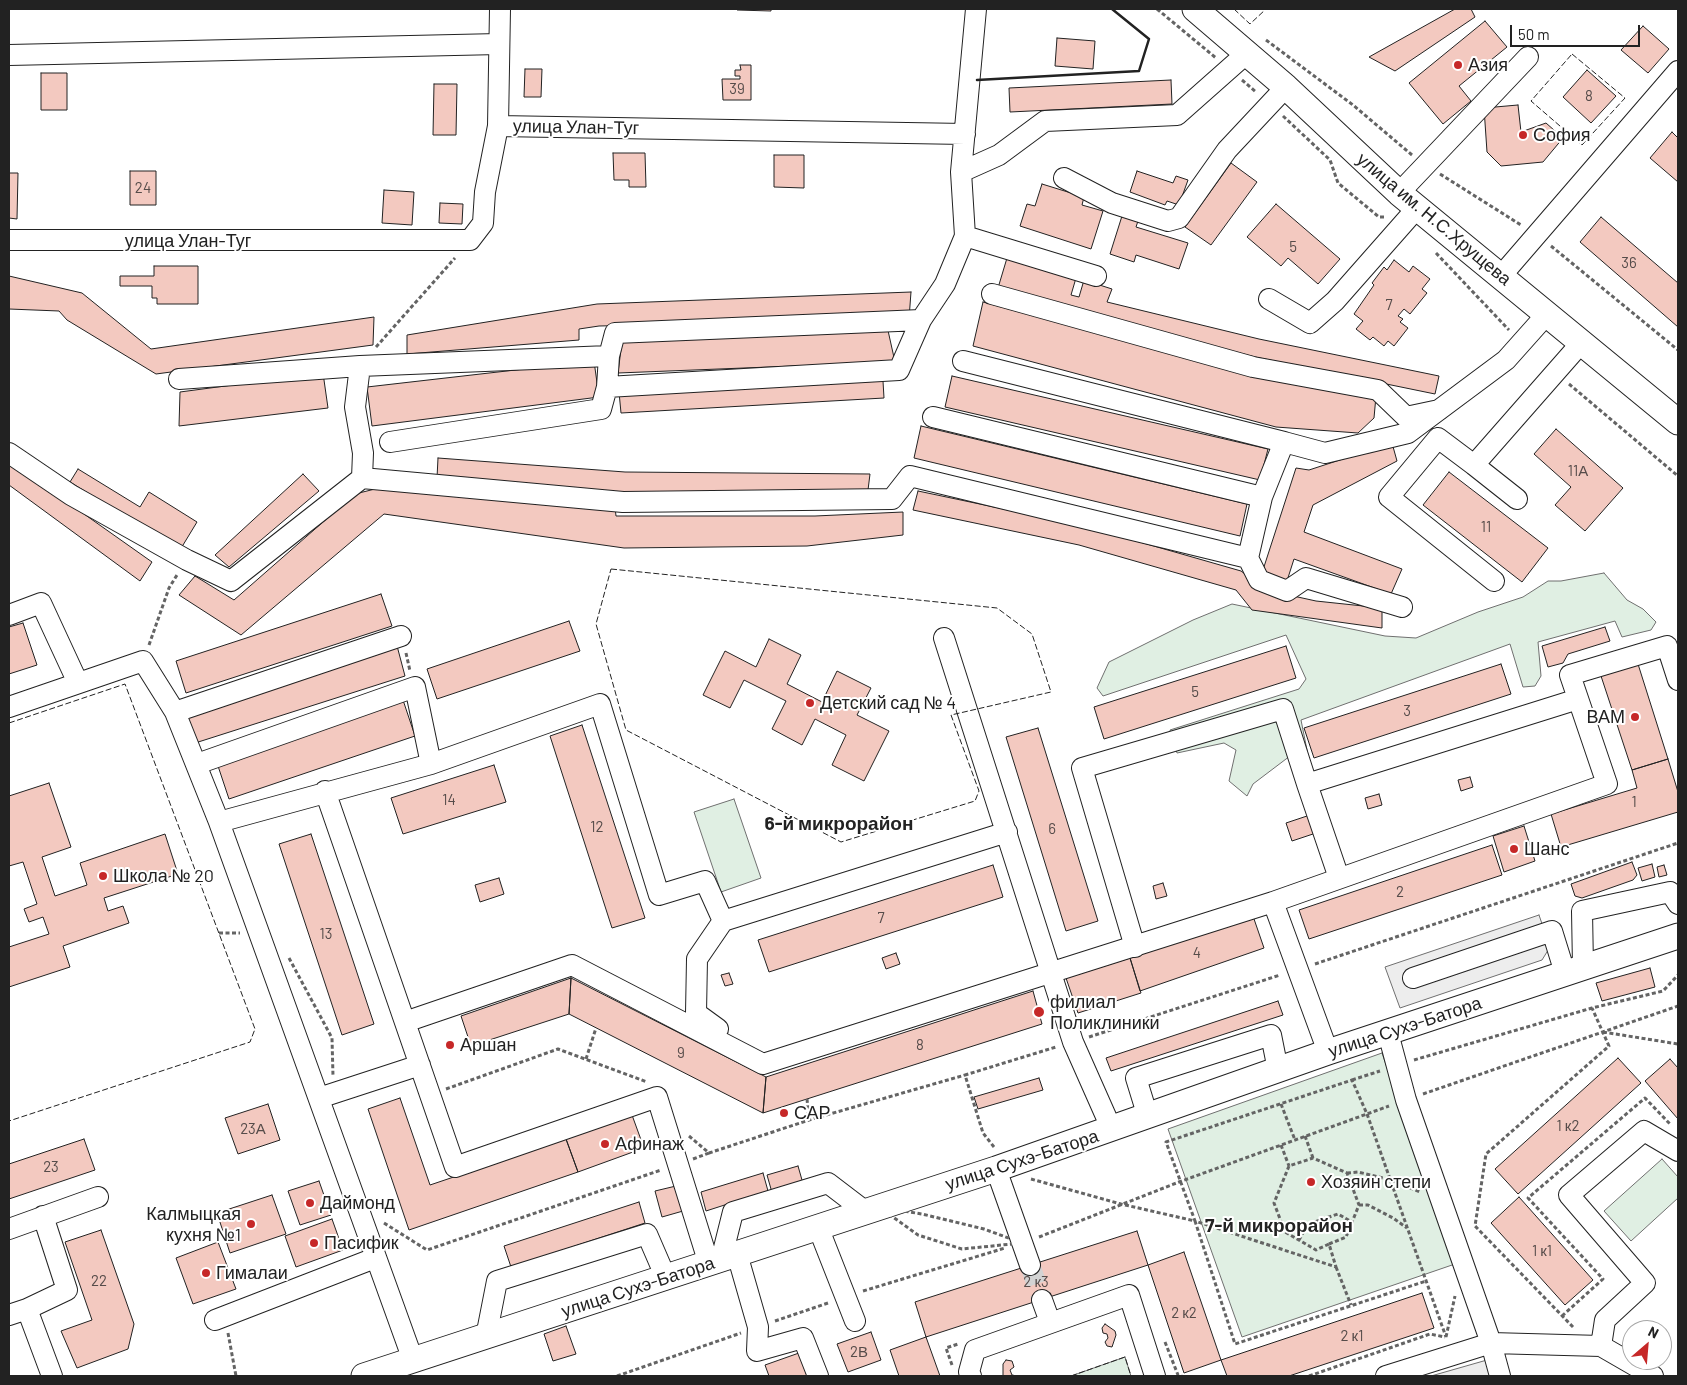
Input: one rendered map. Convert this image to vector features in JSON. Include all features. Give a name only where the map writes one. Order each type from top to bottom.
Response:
[{"type":"main road","name":"улица им. Н.С.Хрущева","points":[[1195,9],[1245,52],[1278,96],[1407,207],[1501,276],[1678,422]]},
{"type":"main road","name":"улица Сухэ-Батора","points":[[372,1375],[996,1169],[1112,1130],[1328,1052],[1678,936]]},
{"type":"street","points":[[498,126],[500,9]]},
{"type":"street","points":[[607,387],[899,370],[921,320],[945,284],[965,236],[961,172],[976,9]]},
{"type":"street","points":[[9,55],[499,44]]},
{"type":"street","points":[[961,172],[999,156],[1045,120],[1177,115],[1245,52]]},
{"type":"street","points":[[1269,299],[1310,323],[1336,301],[1407,207],[1425,165],[1528,57]]},
{"type":"street","points":[[1501,276],[1678,71]]},
{"type":"street","points":[[1064,178],[1112,203],[1168,221],[1179,218],[1227,150],[1278,96]]},
{"type":"street","name":"улица Улан-Туг","points":[[9,240],[470,240],[483,223],[485,192],[498,126],[965,134]]},
{"type":"street","points":[[965,236],[1096,276]]},
{"type":"street","points":[[992,294],[1253,367],[1378,390],[1406,417],[1439,410]]},
{"type":"street","points":[[963,361],[1325,453],[1408,433],[1506,360],[1547,314]]},
{"type":"street","points":[[390,442],[601,409],[607,387],[609,356],[615,333],[921,320]]},
{"type":"street","points":[[1474,465],[1582,342]]},
{"type":"street","points":[[179,379],[360,366],[609,356]]},
{"type":"street","points":[[360,366],[355,407],[363,453],[362,478]]},
{"type":"street","points":[[933,417],[1262,497]]},
{"type":"street","points":[[1494,581],[1389,497],[1438,438],[1517,499]]},
{"type":"street","points":[[1284,442],[1262,497],[1248,558],[1259,580],[1287,591],[1306,578],[1402,607]]},
{"type":"street","points":[[9,453],[71,495],[187,560],[231,581],[362,478],[623,502],[892,499],[910,476],[1248,558]]},
{"type":"street","points":[[9,615],[42,603],[78,683]]},
{"type":"street","points":[[175,712],[401,636]]},
{"type":"street","points":[[944,638],[1073,1042],[1112,1130]]},
{"type":"street","points":[[405,1022],[572,965],[763,1064],[1050,971],[1135,947],[1273,902],[1607,784],[1570,675],[1667,646],[1678,680]]},
{"type":"street","points":[[9,707],[143,661],[175,712],[219,822],[413,1360]]},
{"type":"street","points":[[197,764],[415,687],[431,764]]},
{"type":"street","points":[[1307,784],[1578,699]]},
{"type":"street","points":[[219,822],[326,791],[431,764],[600,704],[659,895],[705,881],[723,921]]},
{"type":"street","points":[[1135,947],[1082,768],[1283,709],[1339,878]]},
{"type":"street","points":[[326,791],[456,1167],[657,1097],[722,1259],[758,1327],[757,1351],[803,1338],[818,1376]]},
{"type":"street","points":[[763,1064],[696,1012],[697,960],[723,921],[1007,832]]},
{"type":"street","points":[[1574,970],[1582,911],[1670,892],[1678,904]]},
{"type":"street","points":[[1273,902],[1328,1052]]},
{"type":"street","points":[[1412,978],[1552,931],[1574,970]]},
{"type":"street","points":[[1388,1033],[1406,1100],[1491,1343],[1500,1376]]},
{"type":"street","points":[[1148,1117],[1136,1078],[1271,1035],[1278,1070]]},
{"type":"street","points":[[319,1098],[420,1065]]},
{"type":"street","points":[[1600,1346],[1605,1320],[1644,1283],[1569,1195],[1644,1131],[1678,1151]]},
{"type":"street","points":[[996,1169],[1030,1265]]},
{"type":"street","points":[[722,1259],[733,1212],[828,1183],[872,1210]]},
{"type":"street","points":[[9,1228],[98,1197]]},
{"type":"street","points":[[43,1216],[67,1290],[18,1312],[52,1376]]},
{"type":"street","points":[[818,1228],[855,1321]]},
{"type":"street","points":[[486,1337],[497,1281],[647,1234],[666,1278]]},
{"type":"street","points":[[220,1318],[375,1258]]},
{"type":"street","points":[[971,1376],[970,1372],[975,1350],[1129,1295],[1155,1376]]},
{"type":"street","points":[[1042,1300],[1050,1322]]},
{"type":"street","points":[[1386,1376],[1491,1343],[1600,1346],[1654,1376]]},
{"type":"path","points":[[1157,9],[1353,105],[1425,165],[1536,234],[1678,350]]},
{"type":"path","points":[[1245,52],[1330,160],[1338,182],[1379,217],[1407,207]]},
{"type":"path","points":[[360,366],[470,240]]},
{"type":"path","points":[[1433,249],[1521,343]]},
{"type":"path","points":[[1555,373],[1678,476]]},
{"type":"path","points":[[143,661],[168,588],[187,560]]},
{"type":"path","points":[[401,636],[415,687]]},
{"type":"path","points":[[1336,1267],[1195,1221],[1166,1142],[1397,1065],[1592,1008],[1663,991],[1678,975]]},
{"type":"path","points":[[616,1376],[846,1297],[1022,1244],[1180,1182],[1305,1136],[1678,1006]]},
{"type":"path","points":[[1576,1332],[1475,1226],[1486,1154],[1609,1046],[1592,1008]]},
{"type":"path","points":[[586,1060],[596,1028]]},
{"type":"path","points":[[1603,1032],[1678,1044]]},
{"type":"path","points":[[807,1098],[809,1120],[965,1075]]},
{"type":"path","points":[[1309,1376],[1430,1334],[1446,1337],[1367,1114],[1352,1080]]},
{"type":"path","points":[[1280,1104],[1295,1140]]},
{"type":"path","points":[[1305,1136],[1313,1158]]},
{"type":"path","points":[[1281,1145],[1289,1166],[1274,1203],[1285,1232],[1316,1250],[1346,1237],[1359,1205],[1347,1173]]},
{"type":"path","points":[[1289,1166],[1313,1158],[1347,1173],[1358,1172],[1391,1180]]},
{"type":"path","points":[[1359,1205],[1368,1205],[1393,1218],[1408,1229]]},
{"type":"path","points":[[872,1210],[922,1214],[984,1229],[1022,1244]]},
{"type":"path","points":[[872,1210],[918,1235],[962,1249],[1022,1244]]},
{"type":"path","points":[[1299,1240],[1308,1224],[1338,1214],[1352,1222]]},
{"type":"path","points":[[1329,1244],[1351,1305]]},
{"type":"path","points":[[220,1318],[236,1376]]},
{"type":"green space","points":[[1604,573],[1627,600],[1643,609],[1656,622],[1651,630],[1622,637],[1615,621],[1538,642],[1541,676],[1535,686],[1523,687],[1510,644],[1301,720],[1308,755],[1290,756],[1253,784],[1247,796],[1229,781],[1236,750],[1224,743],[1177,753],[1170,730],[1299,689],[1306,679],[1286,635],[1103,696],[1097,688],[1109,662],[1193,620],[1232,604],[1385,636],[1416,638],[1478,612],[1523,597],[1548,581],[1561,581]]},
{"type":"green space","points":[[734,799],[761,878],[721,892],[694,812]]},
{"type":"green space","points":[[1382,1053],[1455,1264],[1242,1337],[1168,1129]]},
{"type":"green space","points":[[1662,1159],[1678,1177],[1678,1198],[1631,1241],[1604,1211]]},
{"type":"green space","points":[[1125,1357],[1131,1376],[1071,1376]]},
{"type":"shaded area","points":[[1539,915],[1550,947],[1542,960],[1400,1008],[1385,967]]},
{"type":"shaded area","points":[[1487,1360],[1491,1376],[1431,1376]]},
{"type":"building","points":[[771,9],[771,11],[737,10]]},
{"type":"building","points":[[1455,9],[1471,9],[1475,17],[1395,71],[1369,57]]},
{"type":"building","name":"Азия","points":[[1485,21],[1507,47],[1459,86],[1471,101],[1443,124],[1409,83]]},
{"type":"building","points":[[1643,26],[1669,49],[1648,73],[1621,50]]},
{"type":"building","points":[[1057,38],[1095,41],[1093,69],[1055,66]]},
{"type":"building","points":[[740,65],[751,65],[751,100],[723,100],[722,79],[740,79],[740,76],[735,76],[735,70],[741,70]]},
{"type":"building","points":[[525,69],[542,69],[541,97],[524,97]]},
{"type":"building","points":[[1587,70],[1616,96],[1591,123],[1563,97]]},
{"type":"building","points":[[41,73],[67,73],[67,110],[41,110]]},
{"type":"building","points":[[1171,80],[1172,104],[1010,112],[1009,88]]},
{"type":"building","points":[[434,84],[457,84],[456,135],[433,135]]},
{"type":"building","name":"София","points":[[1518,105],[1521,132],[1546,123],[1563,138],[1543,162],[1501,166],[1487,152],[1484,108]]},
{"type":"building","points":[[1672,132],[1678,138],[1678,182],[1650,158]]},
{"type":"building","points":[[613,153],[645,153],[646,187],[629,187],[629,180],[614,180]]},
{"type":"building","points":[[774,155],[804,155],[804,188],[774,187]]},
{"type":"building","points":[[1231,163],[1257,182],[1211,245],[1185,227]]},
{"type":"building","points":[[130,171],[156,171],[156,205],[130,205]]},
{"type":"building","points":[[1137,171],[1173,183],[1176,176],[1188,180],[1179,205],[1167,201],[1165,205],[1130,192]]},
{"type":"building","points":[[9,173],[18,173],[17,219],[9,218]]},
{"type":"building","points":[[1042,184],[1084,197],[1082,205],[1103,211],[1091,249],[1020,226],[1027,204],[1035,206]]},
{"type":"building","points":[[384,190],[414,192],[412,225],[382,223]]},
{"type":"building","points":[[440,203],[463,204],[462,224],[439,223]]},
{"type":"building","points":[[1276,204],[1340,259],[1318,284],[1288,258],[1281,266],[1247,237]]},
{"type":"building","points":[[1122,216],[1138,221],[1136,227],[1188,243],[1179,269],[1136,255],[1134,262],[1110,254]]},
{"type":"building","points":[[1601,217],[1678,283],[1678,327],[1580,242]]},
{"type":"building","points":[[1007,258],[1076,278],[1071,295],[1079,297],[1084,280],[1112,289],[1107,302],[1259,339],[1439,376],[1435,394],[1255,357],[1103,319],[998,288]]},
{"type":"building","points":[[1394,260],[1409,272],[1413,266],[1430,279],[1422,289],[1427,293],[1410,314],[1404,309],[1398,316],[1403,319],[1400,322],[1408,328],[1394,346],[1388,341],[1384,346],[1373,337],[1370,340],[1356,329],[1363,321],[1354,314],[1374,285],[1372,283],[1384,267],[1387,270]]},
{"type":"building","points":[[154,266],[198,266],[198,304],[157,304],[157,298],[152,298],[152,286],[120,286],[120,276],[154,276]]},
{"type":"building","points":[[9,276],[82,293],[151,349],[374,317],[373,345],[156,374],[67,320],[59,311],[9,309]]},
{"type":"building","points":[[911,292],[909,319],[599,326],[579,329],[579,340],[407,354],[407,335],[597,304]]},
{"type":"building","points":[[983,302],[1283,382],[1376,396],[1374,418],[1358,433],[1276,427],[973,346]]},
{"type":"building","points":[[887,326],[895,362],[618,373],[622,341]]},
{"type":"building","points":[[594,361],[599,397],[372,426],[367,387]]},
{"type":"building","points":[[323,373],[328,408],[179,426],[180,392]]},
{"type":"building","points":[[952,376],[1268,449],[1260,480],[945,407]]},
{"type":"building","points":[[883,381],[884,398],[621,413],[619,392]]},
{"type":"building","points":[[921,426],[1247,504],[1240,536],[914,458]]},
{"type":"building","points":[[1556,429],[1623,488],[1585,531],[1555,505],[1571,487],[1534,454]]},
{"type":"building","points":[[1392,443],[1397,461],[1313,505],[1304,532],[1402,569],[1391,594],[1294,559],[1286,584],[1261,576],[1296,468],[1309,470]]},
{"type":"building","points":[[438,458],[625,472],[870,474],[868,490],[623,493],[437,478]]},
{"type":"building","points":[[9,461],[152,562],[140,581],[9,485]]},
{"type":"building","points":[[78,469],[140,507],[149,492],[197,522],[180,550],[70,482]]},
{"type":"building","points":[[1449,472],[1548,548],[1522,582],[1423,505]]},
{"type":"building","points":[[303,474],[319,491],[229,567],[215,555]]},
{"type":"building","points":[[379,488],[615,507],[616,516],[815,516],[903,512],[903,535],[807,546],[624,548],[384,514],[241,635],[179,595],[195,576],[234,600],[355,494]]},
{"type":"building","points":[[918,491],[1084,526],[1241,571],[1266,590],[1316,601],[1382,608],[1382,628],[1252,610],[1236,590],[1079,545],[913,510]]},
{"type":"building","points":[[381,594],[392,626],[186,693],[176,661]]},
{"type":"building","points":[[569,621],[580,651],[437,699],[427,669]]},
{"type":"building","points":[[23,623],[37,665],[9,674],[9,627]]},
{"type":"building","points":[[1605,627],[1610,641],[1568,654],[1563,663],[1548,667],[1542,646]]},
{"type":"building","points":[[769,639],[801,655],[787,684],[822,702],[837,671],[871,688],[857,715],[889,731],[864,781],[832,765],[846,735],[815,719],[802,745],[772,729],[786,701],[744,680],[730,708],[703,695],[725,651],[756,667]]},
{"type":"building","points":[[396,642],[405,676],[192,744],[184,713]]},
{"type":"building","points":[[1286,646],[1296,678],[1104,739],[1094,707]]},
{"type":"building","points":[[1501,664],[1511,694],[1314,758],[1304,728]]},
{"type":"building","name":"ВАМ","points":[[1638,664],[1668,759],[1632,770],[1601,676]]},
{"type":"building","points":[[403,700],[415,736],[229,799],[217,763]]},
{"type":"building","points":[[582,725],[645,918],[612,928],[550,736]]},
{"type":"building","points":[[1038,728],[1098,921],[1066,931],[1006,737]]},
{"type":"building","points":[[1668,759],[1678,792],[1678,812],[1561,847],[1551,814],[1637,788],[1632,770]]},
{"type":"building","points":[[494,765],[506,802],[403,834],[391,798]]},
{"type":"building","points":[[1470,777],[1473,787],[1461,791],[1458,780]]},
{"type":"building","points":[[49,783],[71,847],[42,857],[55,896],[87,885],[80,863],[165,834],[178,874],[104,898],[108,911],[123,906],[129,923],[63,946],[70,967],[9,987],[9,947],[49,934],[43,917],[29,922],[24,909],[37,904],[23,862],[9,866],[9,796]]},
{"type":"building","points":[[1379,794],[1382,805],[1368,809],[1365,798]]},
{"type":"building","points":[[1310,815],[1316,833],[1292,841],[1286,823]]},
{"type":"building","name":"Шанс","points":[[1524,826],[1535,861],[1504,872],[1493,836]]},
{"type":"building","points":[[311,834],[374,1024],[342,1035],[279,844]]},
{"type":"building","points":[[1492,845],[1502,875],[1309,939],[1299,910]]},
{"type":"building","points":[[1632,862],[1637,875],[1633,880],[1582,898],[1575,896],[1571,884]]},
{"type":"building","points":[[1652,864],[1655,877],[1642,881],[1638,868]]},
{"type":"building","points":[[993,865],[1003,897],[769,972],[758,940]]},
{"type":"building","points":[[1664,865],[1667,875],[1659,877],[1657,867]]},
{"type":"building","points":[[499,878],[504,894],[480,902],[475,885]]},
{"type":"building","points":[[1163,883],[1167,896],[1156,899],[1153,886]]},
{"type":"building","points":[[1253,916],[1264,948],[1140,991],[1130,958]]},
{"type":"building","points":[[896,953],[900,964],[886,969],[882,958]]},
{"type":"building","points":[[1130,958],[1141,993],[1078,1013],[1066,978]]},
{"type":"building","points":[[1650,968],[1655,987],[1602,1001],[1596,983]]},
{"type":"building","points":[[729,973],[733,984],[725,986],[721,975]]},
{"type":"building","points":[[571,978],[569,1014],[471,1046],[461,1016]]},
{"type":"building","points":[[571,978],[766,1077],[763,1113],[569,1014]]},
{"type":"building","points":[[1033,991],[1042,1024],[763,1113],[766,1077]]},
{"type":"building","points":[[1278,1001],[1283,1015],[1111,1071],[1106,1058]]},
{"type":"building","points":[[1618,1058],[1641,1083],[1518,1194],[1495,1169]]},
{"type":"building","points":[[1670,1059],[1678,1068],[1678,1119],[1645,1081]]},
{"type":"building","points":[[1039,1078],[1043,1090],[978,1109],[974,1097]]},
{"type":"building","points":[[400,1098],[430,1185],[566,1139],[578,1172],[409,1230],[368,1109]]},
{"type":"building","points":[[268,1104],[280,1140],[238,1154],[225,1118]]},
{"type":"building","name":"Афинаж","points":[[632,1115],[644,1148],[578,1172],[566,1139]]},
{"type":"building","points":[[84,1139],[95,1170],[9,1199],[9,1164]]},
{"type":"building","points":[[798,1166],[804,1187],[773,1196],[767,1175]]},
{"type":"building","points":[[763,1173],[768,1191],[706,1211],[701,1192]]},
{"type":"building","name":"Даймонд","points":[[319,1181],[331,1215],[300,1225],[288,1191]]},
{"type":"building","points":[[676,1186],[683,1211],[662,1217],[655,1191]]},
{"type":"building","name":"Калмыцкая кухня №1","points":[[272,1195],[286,1234],[230,1253],[217,1213]]},
{"type":"building","points":[[1519,1197],[1593,1280],[1565,1305],[1491,1223]]},
{"type":"building","points":[[639,1202],[645,1223],[511,1267],[504,1246]]},
{"type":"building","name":"Пасифик","points":[[332,1219],[343,1250],[296,1267],[285,1236]]},
{"type":"building","points":[[101,1230],[134,1324],[128,1349],[77,1368],[61,1331],[92,1320],[65,1242]]},
{"type":"building","points":[[1137,1231],[1148,1265],[926,1337],[915,1302]]},
{"type":"building","name":"Гималаи","points":[[218,1242],[236,1289],[193,1304],[176,1258]]},
{"type":"building","points":[[1184,1252],[1221,1360],[1184,1373],[1148,1265]]},
{"type":"building","points":[[1422,1293],[1434,1328],[1289,1376],[1227,1376],[1221,1360]]},
{"type":"building","points":[[1105,1324],[1115,1331],[1116,1335],[1112,1347],[1107,1346],[1105,1342],[1108,1338],[1107,1334],[1103,1333],[1102,1328]]},
{"type":"building","points":[[566,1326],[576,1354],[553,1361],[544,1334]]},
{"type":"building","points":[[871,1332],[881,1360],[848,1372],[837,1344]]},
{"type":"building","points":[[926,1337],[940,1376],[899,1376],[890,1350]]},
{"type":"building","points":[[799,1353],[807,1376],[769,1376],[765,1365]]},
{"type":"building","points":[[1006,1360],[1012,1361],[1014,1367],[1010,1370],[1012,1375],[1017,1376],[1003,1376],[1003,1364]]},
{"type":"tunnel","points":[[1030,1265],[1042,1300]]},
{"type":"fence","points":[[1234,9],[1250,24],[1266,9]]},
{"type":"fence","points":[[1572,54],[1625,98],[1582,145],[1531,101],[1572,54]]},
{"type":"fence","points":[[611,569],[997,608],[1032,634],[1051,692],[951,715],[979,791],[975,801],[841,842],[626,730],[596,624],[611,569]]},
{"type":"fence","points":[[9,723],[125,684],[255,1029],[250,1042],[9,1121]]},
{"type":"fence","points":[[1071,1376],[1125,1357],[1131,1376]]},
{"type":"wall","points":[[977,80],[1139,71],[1149,39],[1112,9]]},
{"type":"place","name":"Азия","points":[[1458,65]]},
{"type":"place","name":"София","points":[[1523,135]]},
{"type":"place","name":"Детский сад № 4","points":[[810,703]]},
{"type":"place","name":"ВАМ","points":[[1635,717]]},
{"type":"place","name":"Шанс","points":[[1514,849]]},
{"type":"place","name":"Школа № 20","points":[[103,876]]},
{"type":"place","name":"филиал Поликлиники","points":[[1039,1012]]},
{"type":"place","name":"Аршан","points":[[450,1045]]},
{"type":"place","name":"САР","points":[[784,1113]]},
{"type":"place","name":"Афинаж","points":[[605,1144]]},
{"type":"place","name":"Хозяин степи","points":[[1311,1182]]},
{"type":"place","name":"Даймонд","points":[[310,1203]]},
{"type":"place","name":"Калмыцкая кухня №1","points":[[251,1224]]},
{"type":"place","name":"Пасифик","points":[[314,1243]]},
{"type":"place","name":"Гималаи","points":[[206,1273]]},
{"type":"district","name":"6-й микрорайон","points":[[839,824]]},
{"type":"district","name":"7-й микрорайон","points":[[1279,1226]]}]
